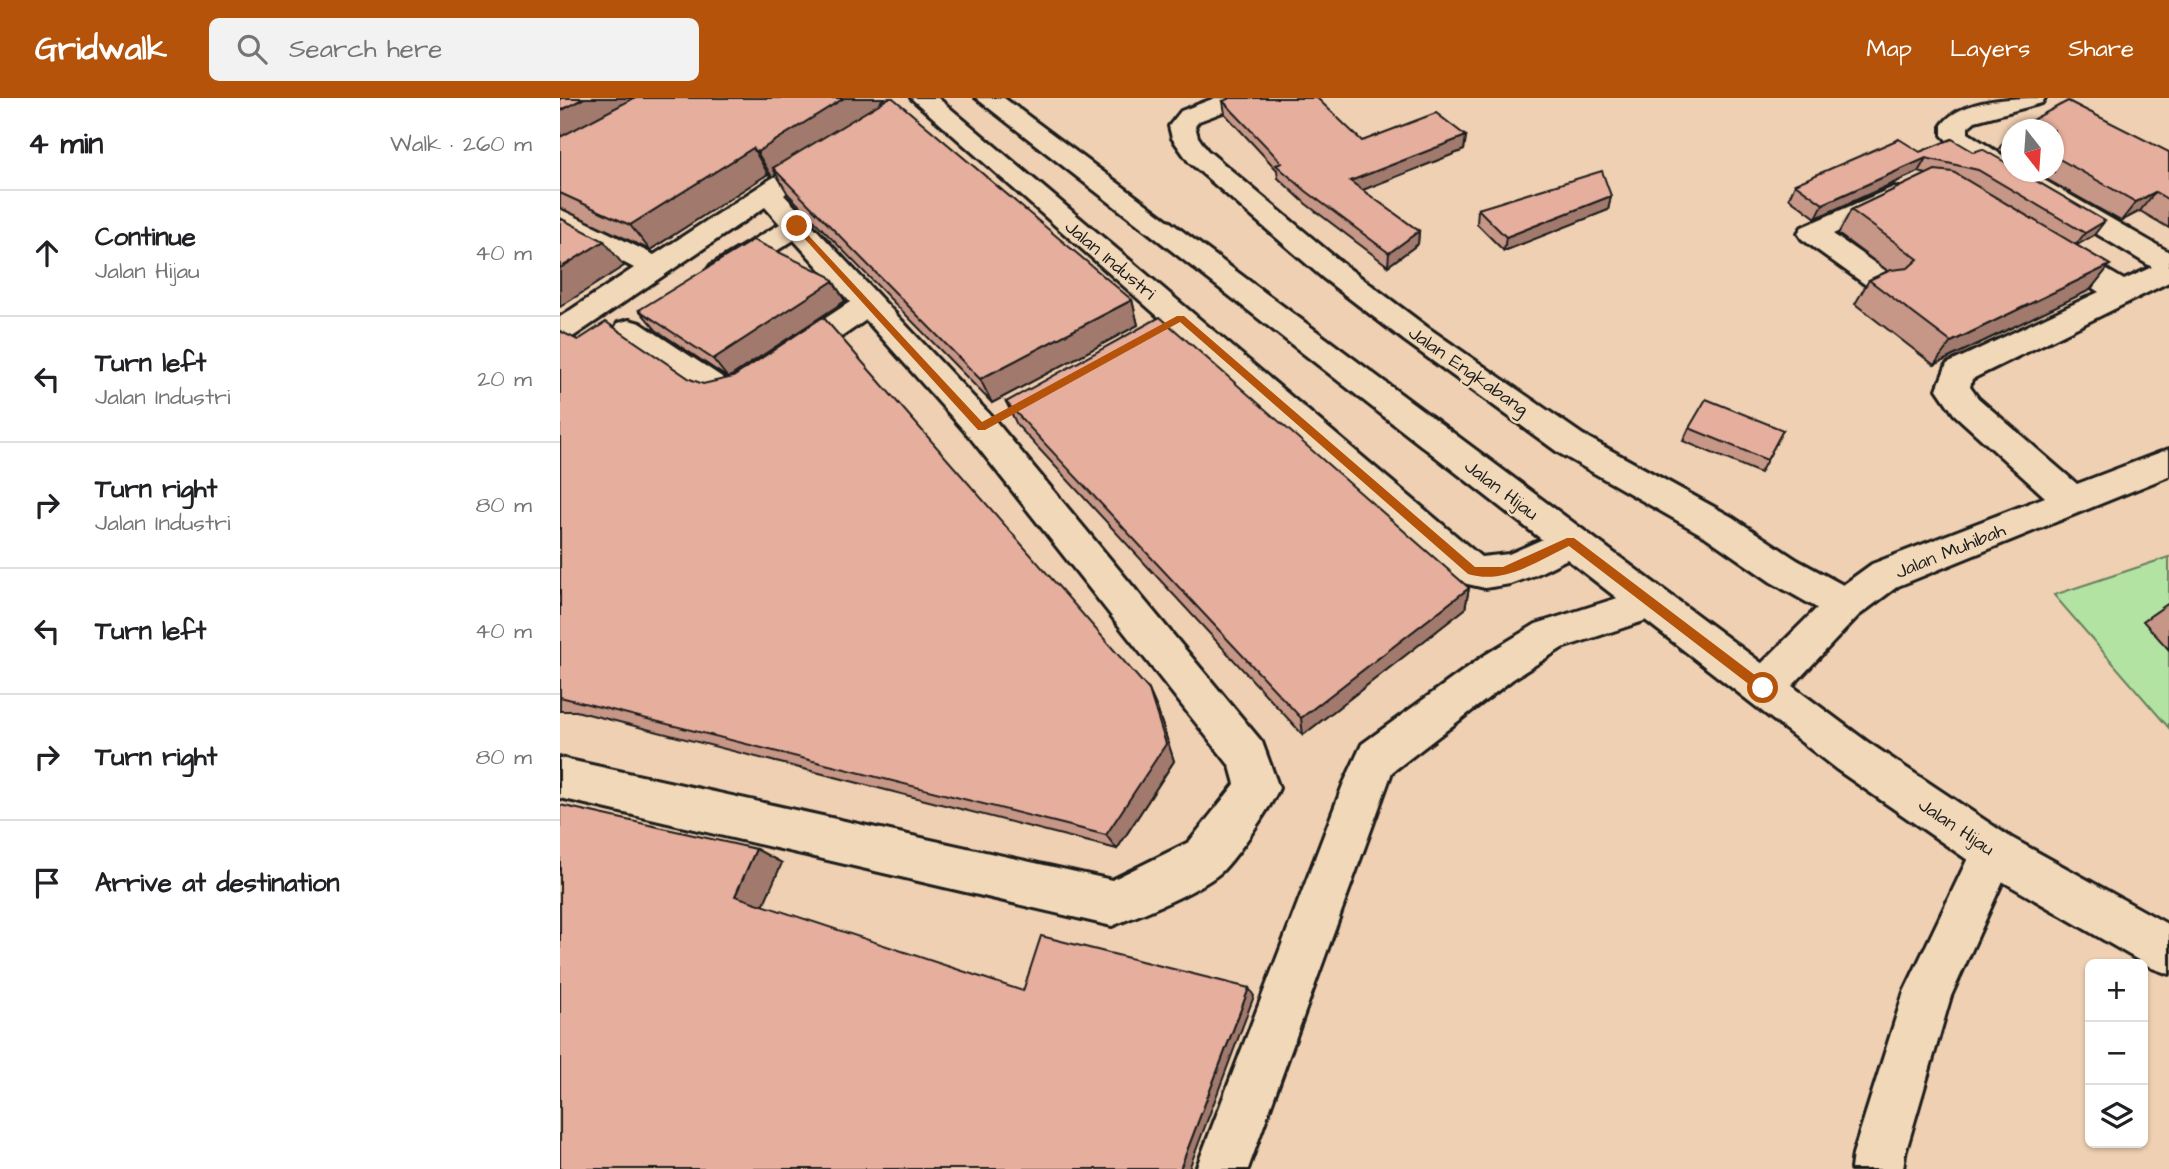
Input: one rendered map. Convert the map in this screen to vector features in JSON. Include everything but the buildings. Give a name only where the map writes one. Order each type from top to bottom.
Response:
[{"type":"street","name":"Jalan Hijau","points":[[988,98],[1851,755],[1994,852],[2169,951]]},
{"type":"street","name":"Jalan Engkabang","points":[[1238,98],[1191,116],[1182,126],[1185,138],[1198,156],[1312,253],[1416,334],[1571,444],[1719,527],[1784,571],[1844,605]]},
{"type":"street","points":[[2033,98],[1966,116],[1955,125],[1955,135],[1964,144],[2169,264]]},
{"type":"street","name":"Jalan Industri","points":[[916,100],[1168,325],[1472,571],[1485,574],[1504,571],[1570,541]]},
{"type":"street","points":[[560,331],[813,164]]},
{"type":"street","points":[[1883,283],[1812,233],[1918,183]]},
{"type":"street","points":[[560,778],[1112,903],[1160,883],[1205,857],[1258,788],[1247,756],[995,420],[868,304],[767,193]]},
{"type":"street","points":[[560,218],[656,268]]},
{"type":"street","points":[[696,288],[797,226]]},
{"type":"street","points":[[2029,236],[2123,293]]},
{"type":"street","points":[[2073,501],[1966,406],[1953,389],[1958,372],[2169,270]]},
{"type":"street","points":[[589,311],[640,323],[723,393],[740,391],[868,304]]},
{"type":"street","name":"Jalan Muhibah","points":[[1763,688],[1844,605],[1885,575],[2169,463]]},
{"type":"street","points":[[1222,1169],[1354,811],[1377,758],[1499,667],[1550,636],[1652,603]]},
{"type":"street","points":[[1877,1169],[1879,1154],[1927,992],[1994,852]]},
{"type":"green space","points":[[2169,557],[2169,728],[2054,595]]},
{"type":"route","points":[[797,226],[981,428],[1180,318],[1472,571],[1485,574],[1504,571],[1570,541],[1763,688]]}]
